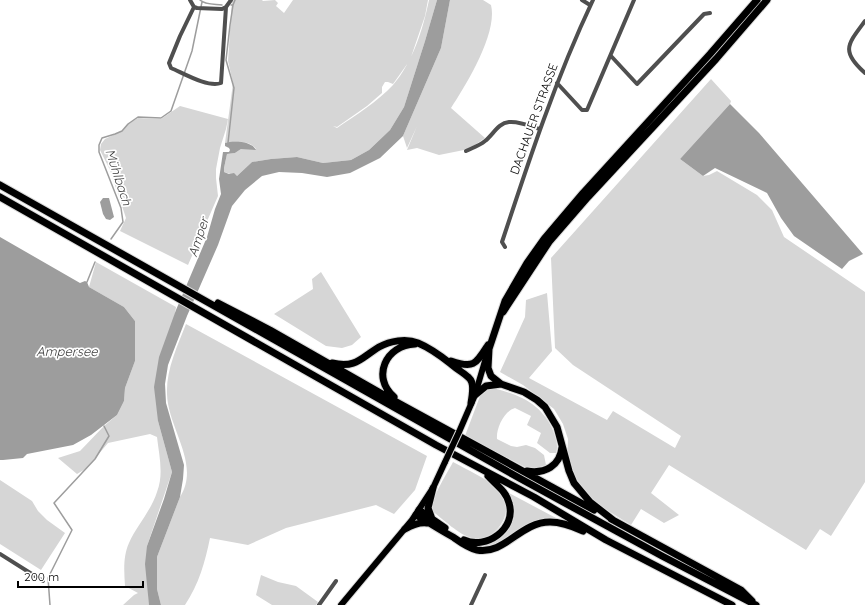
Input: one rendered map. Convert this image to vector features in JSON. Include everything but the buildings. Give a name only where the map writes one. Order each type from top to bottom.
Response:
[{"type":"highway","points":[[613,520],[590,502],[577,488],[569,471],[554,420],[540,402],[524,392],[493,380],[489,373],[488,349],[505,301],[513,285],[544,239],[583,193],[710,54],[757,0]]},
{"type":"highway","points":[[498,321],[549,242],[588,197],[716,59],[768,0]]},
{"type":"highway","points":[[0,185],[174,283],[321,359],[741,590],[755,605]]},
{"type":"highway","points":[[0,197],[482,471],[534,497],[606,540],[732,605]]},
{"type":"highway","points":[[203,297],[533,485],[755,605]]},
{"type":"highway","points":[[453,363],[464,365],[474,364],[481,356],[492,336]]},
{"type":"highway","points":[[321,359],[334,363],[352,363],[366,357],[380,347],[396,341],[416,342],[453,363],[472,379],[473,385],[471,403]]},
{"type":"highway","points":[[403,405],[387,390],[383,378],[384,365],[391,354],[401,347],[413,344],[424,346]]},
{"type":"highway","points":[[475,395],[486,386],[501,384]]},
{"type":"highway","points":[[520,469],[540,472],[551,468],[558,459],[562,443]]},
{"type":"highway","points":[[417,513],[461,539],[469,542],[481,543],[498,536],[510,516],[510,506],[503,491],[482,471]]},
{"type":"highway","points":[[431,521],[428,508],[433,488]]},
{"type":"highway","points":[[405,529],[422,522],[431,521],[472,548],[484,551],[496,548],[526,528],[545,522],[566,524],[606,540]]},
{"type":"main road","points":[[341,605],[405,529],[433,488],[475,395],[488,349]]},
{"type":"street","points":[[190,0],[195,8]]},
{"type":"street","points":[[195,8],[222,9],[231,0]]},
{"type":"street","points":[[582,0],[590,5]]},
{"type":"street","name":"DACHAUER STRASSE","points":[[505,247],[502,242],[540,128],[557,83],[593,0]]},
{"type":"street","points":[[557,83],[582,110],[587,110],[634,0]]},
{"type":"street","points":[[195,8],[180,36],[169,63],[171,68],[194,79],[217,85],[221,83],[226,6]]},
{"type":"street","points":[[611,56],[637,84],[704,14],[710,13]]},
{"type":"street","points":[[865,21],[852,39],[849,50],[851,59],[865,73]]},
{"type":"street","points":[[466,151],[479,146],[501,125],[509,122],[540,128]]},
{"type":"street","points":[[0,554],[43,581]]},
{"type":"street","points":[[471,605],[485,575]]},
{"type":"street","points":[[319,605],[336,581]]},
{"type":"shaded area","points":[[232,0],[275,0],[278,3],[276,6],[284,13],[293,0],[428,0],[425,16],[411,56],[424,22],[429,0],[437,0],[404,107],[390,130],[369,150],[351,160],[323,163],[297,157],[252,162],[237,176],[224,172],[227,154],[235,153],[241,149],[256,149],[251,144],[242,142],[225,143],[233,83],[228,61]],"holes":[[[408,63],[393,85],[380,97],[337,128],[333,126],[337,127],[367,106],[382,93],[382,87],[385,82],[393,84]]]},
{"type":"shaded area","points":[[450,0],[483,0],[491,5],[492,17],[490,30],[485,44],[472,73],[451,108],[485,138],[469,149],[439,155],[417,148],[407,150],[417,126],[407,148],[403,136],[441,48]]},
{"type":"shaded area","points":[[711,79],[731,101],[730,104],[680,159],[703,176],[717,171],[757,195],[772,210],[784,237],[865,292],[865,482],[831,536],[820,529],[806,550],[669,465],[651,493],[679,515],[664,523],[641,509],[631,525],[597,504],[585,493],[572,476],[567,460],[568,439],[563,424],[554,409],[523,385],[500,372],[525,317],[526,300],[547,293],[552,351],[529,378],[607,420],[613,411],[675,448],[681,436],[573,365],[555,348],[551,258]]},
{"type":"shaded area","points":[[180,106],[228,119],[216,169],[218,196],[188,265],[120,231],[126,218],[110,170],[100,150],[101,144],[105,139],[122,131],[128,124],[138,118],[161,119]]},
{"type":"shaded area","points":[[96,262],[176,307],[158,421],[172,472],[147,546],[149,605],[123,605],[138,593],[125,586],[124,564],[129,543],[151,505],[159,485],[160,464],[157,437],[150,434],[108,443],[87,468],[77,474],[58,458],[80,451],[117,415],[124,401],[125,388],[135,361],[135,321],[124,307],[89,287]]},
{"type":"shaded area","points":[[321,272],[361,337],[352,345],[342,348],[326,346],[274,314],[313,289],[312,279]]},
{"type":"shaded area","points":[[186,324],[427,456],[415,490],[394,514],[376,505],[286,528],[248,545],[210,538],[201,573],[185,605],[161,605],[157,589],[157,557],[186,485],[187,472],[185,459],[182,446],[172,420],[167,394],[167,385],[170,367]]},
{"type":"shaded area","points":[[492,388],[511,393],[527,401],[535,406],[547,419],[556,440],[556,453],[550,453],[537,443],[541,433],[527,425],[531,416],[515,408],[504,416],[499,425],[497,435],[497,439],[511,446],[517,447],[526,445],[535,448],[544,455],[546,465],[534,469],[527,468],[465,436],[480,396],[483,392]]},
{"type":"shaded area","points":[[453,462],[498,488],[504,499],[506,508],[505,516],[498,528],[486,537],[479,539],[467,536],[432,511],[433,501],[436,494]]},
{"type":"shaded area","points":[[0,480],[32,501],[38,511],[47,520],[65,533],[41,570],[0,544]]},
{"type":"shaded area","points":[[509,493],[556,518],[539,520],[527,524],[508,538],[490,548],[475,547],[485,545],[493,541],[508,529]]},
{"type":"shaded area","points":[[261,575],[278,582],[296,586],[318,602],[316,605],[272,605],[256,595]]},
{"type":"water","points":[[437,0],[450,0],[441,48],[403,136],[380,158],[350,173],[327,177],[302,173],[279,172],[262,176],[245,190],[232,206],[218,245],[187,316],[168,365],[165,384],[166,403],[184,465],[183,479],[180,497],[157,557],[157,589],[161,605],[149,605],[145,564],[147,546],[172,472],[158,421],[154,387],[159,357],[176,310],[207,237],[221,194],[219,179],[223,152],[229,152],[230,150],[225,146],[225,143],[247,143],[256,150],[241,149],[235,153],[227,154],[224,172],[229,174],[234,173],[237,176],[252,162],[297,157],[323,163],[351,160],[369,150],[390,130],[404,107]]},
{"type":"water","points":[[730,104],[759,133],[863,254],[849,261],[842,269],[794,236],[781,218],[767,193],[715,168],[703,176],[680,159]]},
{"type":"water","points":[[103,198],[109,198],[114,217],[110,220],[106,219],[103,214],[100,202]]},
{"type":"water","name":"Ampersee","points":[[0,237],[80,283],[85,281],[87,282],[89,287],[124,307],[135,321],[135,361],[125,388],[124,401],[117,415],[91,435],[73,445],[27,454],[23,458],[3,460],[0,460]]},
{"type":"waterway","points":[[200,0],[207,4],[222,5]]},
{"type":"waterway","points":[[233,5],[235,0]]},
{"type":"waterway","name":"Mühlbach","points":[[111,239],[123,222],[121,208],[99,152],[99,145],[102,138],[122,131],[128,124],[138,117],[161,118],[171,111],[192,51],[202,2]]},
{"type":"waterway","points":[[228,143],[234,88],[226,60],[233,5],[231,5]]},
{"type":"waterway","name":"Mühlbach","points":[[87,282],[95,262]]},
{"type":"waterway","name":"Mühlbach","points":[[50,605],[48,578],[72,530],[54,503],[95,459],[109,436],[104,426]]},
{"type":"water label","name":"Amper","points":[[198,237]]}]
